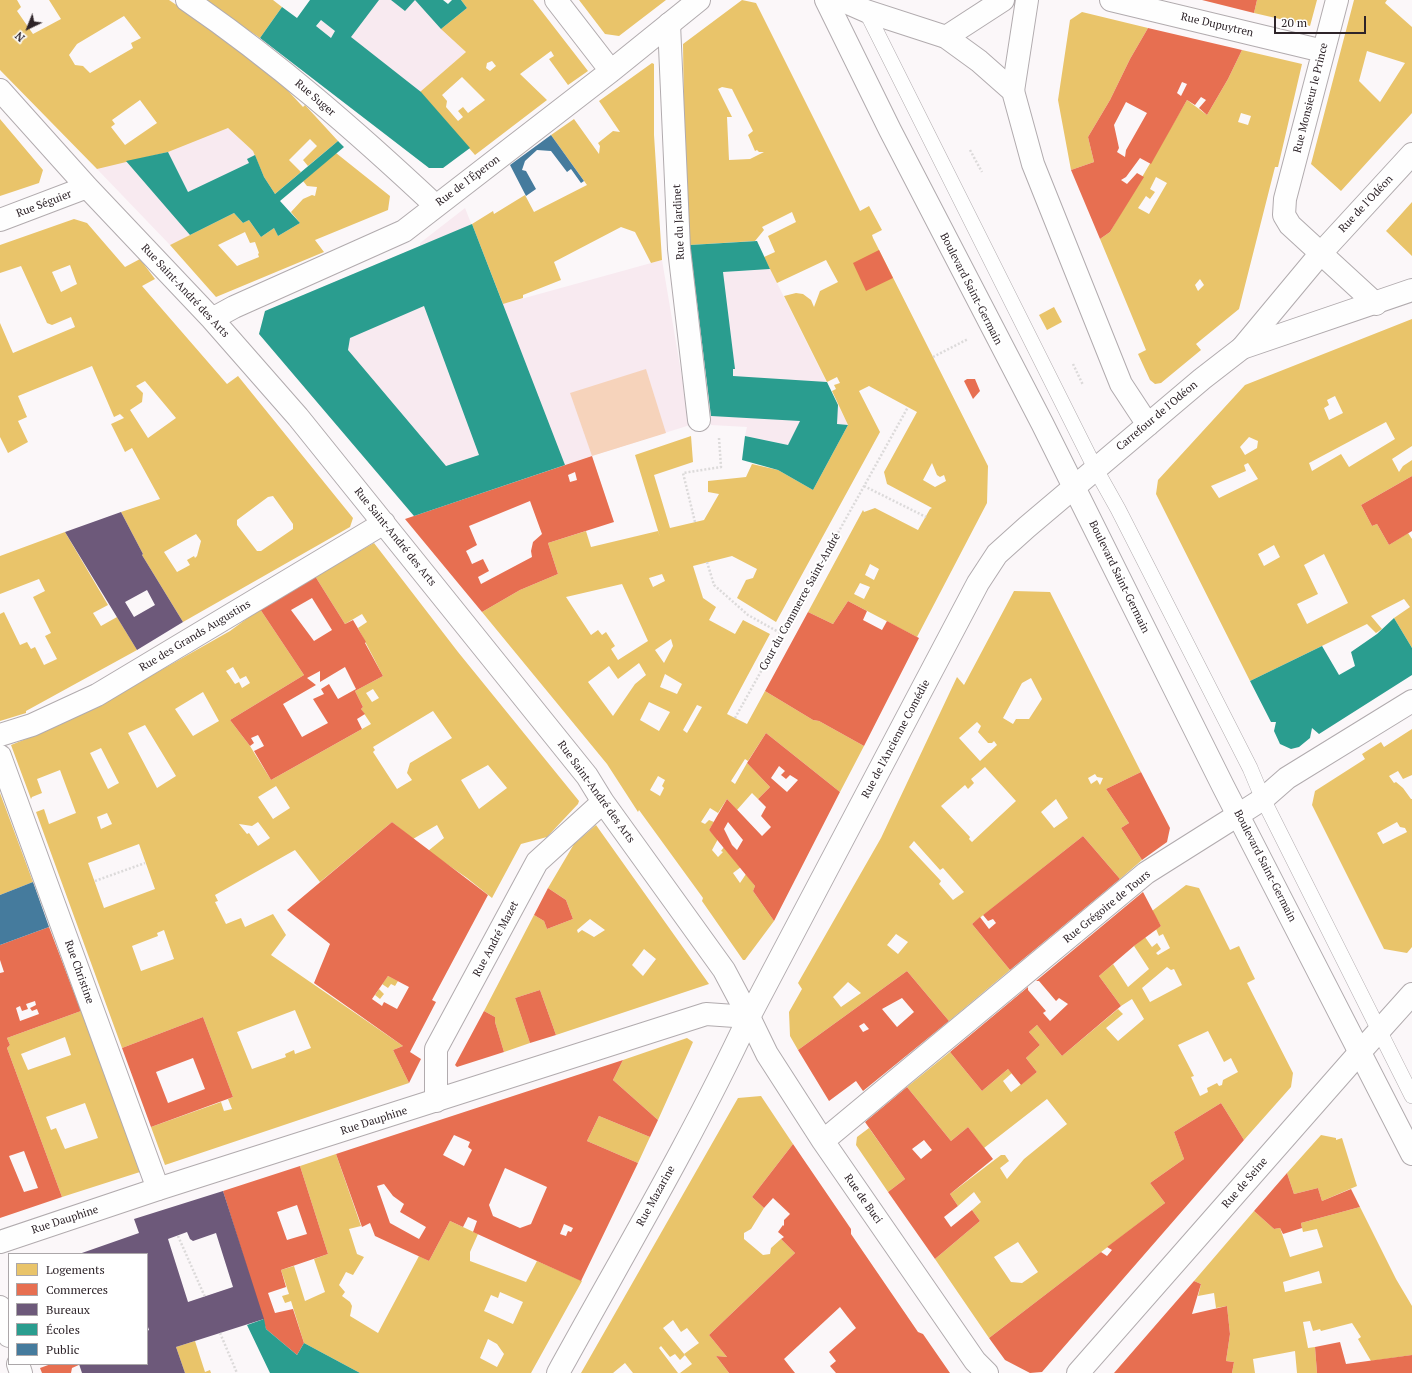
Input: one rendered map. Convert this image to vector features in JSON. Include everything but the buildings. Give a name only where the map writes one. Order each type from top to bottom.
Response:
[{"type":"street","name":"Rue Suger","points":[[187,0],[234,32],[280,68],[436,206]]},
{"type":"street","points":[[556,0],[611,71]]},
{"type":"street","name":"Rue de l'Éperon","points":[[212,319],[234,306],[404,231],[611,71],[699,0]]},
{"type":"street","name":"Boulevard Saint-Germain","points":[[826,0],[890,130],[1074,486],[1238,815],[1412,1154]]},
{"type":"street","points":[[840,0],[863,5],[946,37],[979,61],[1013,91]]},
{"type":"street","points":[[946,37],[1003,0]]},
{"type":"street","points":[[1027,0],[1013,91],[1033,164],[1121,384],[1148,425]]},
{"type":"street","name":"Rue Dupuytren","points":[[1111,0],[1323,51]]},
{"type":"street","name":"Rue Monsieur le Prince","points":[[1321,253],[1290,225],[1284,215],[1285,199],[1337,0]]},
{"type":"street","name":"Rue du Jardinet","points":[[669,24],[679,249],[699,420]]},
{"type":"street","name":"Rue Saint-André des Arts","points":[[0,90],[87,187],[212,319],[298,418],[384,523],[587,776],[724,970],[749,1017]]},
{"type":"street","name":"Rue de l'Odéon","points":[[1321,253],[1412,154]]},
{"type":"street","name":"Rue Séguier","points":[[0,220],[87,187]]},
{"type":"street","points":[[1321,253],[1376,304]]},
{"type":"street","name":"Carrefour de l'Odéon","points":[[1074,486],[1202,379],[1242,348],[1321,253]]},
{"type":"street","name":"Carrefour de l'Odéon","points":[[1242,348],[1376,304],[1412,290]]},
{"type":"street","name":"Rue de l'Ancienne Comédie","points":[[749,1017],[978,583],[997,554],[1074,486]]},
{"type":"street","name":"Rue des Grands Augustins","points":[[0,735],[32,726],[97,695],[384,523]]},
{"type":"street","name":"Rue Grégoire de Tours","points":[[823,1141],[1146,873],[1238,815],[1263,798],[1287,778],[1412,701]]},
{"type":"street","name":"Rue Christine","points":[[0,756],[158,1189]]},
{"type":"street","name":"Rue André Mazet","points":[[436,1101],[436,1049],[537,862],[604,802]]},
{"type":"street","name":"Rue de Seine","points":[[1078,1373],[1412,994]]},
{"type":"street","name":"Rue Dauphine","points":[[0,1242],[158,1189],[706,1014],[749,1017]]},
{"type":"street","name":"Rue de Buci","points":[[749,1017],[767,1054],[823,1141],[975,1361],[988,1373]]},
{"type":"street","name":"Rue Mazarine","points":[[558,1373],[685,1145],[723,1073],[749,1017]]},
{"type":"street","points":[[0,1307],[8,1333]]},
{"type":"lane","points":[[863,5],[1095,468],[1118,509],[1243,754],[1263,798],[1412,1096]]},
{"type":"path","points":[[970,150],[982,172]]},
{"type":"path","points":[[933,357],[991,327]]},
{"type":"path","points":[[1073,364],[1083,385]]},
{"type":"path","name":"Cour du Commerce Saint-André","points":[[735,718],[908,407]]},
{"type":"path","points":[[695,522],[683,473],[721,467],[719,438]]},
{"type":"path","points":[[864,486],[926,517]]},
{"type":"path","points":[[707,562],[714,585],[748,615],[782,634]]},
{"type":"path","points":[[95,881],[145,863]]},
{"type":"path","points":[[178,1236],[205,1297]]},
{"type":"path","points":[[220,1333],[237,1373]]},
{"type":"shaded area","points":[[336,0],[415,0],[466,52],[421,92],[470,148],[443,168],[291,62]]},
{"type":"shaded area","points":[[215,116],[253,151],[264,177],[280,201],[300,223],[278,236],[234,213],[170,245],[97,169]]},
{"type":"shaded area","points":[[465,208],[503,304],[662,260],[690,425],[592,456],[414,516],[259,334],[265,311],[420,246],[420,243]]},
{"type":"shaded area","points":[[770,269],[848,425],[788,445],[745,436],[747,427],[711,425],[693,274]]},
{"type":"shaded area","points":[[646,369],[666,433],[592,456],[570,393]]}]
